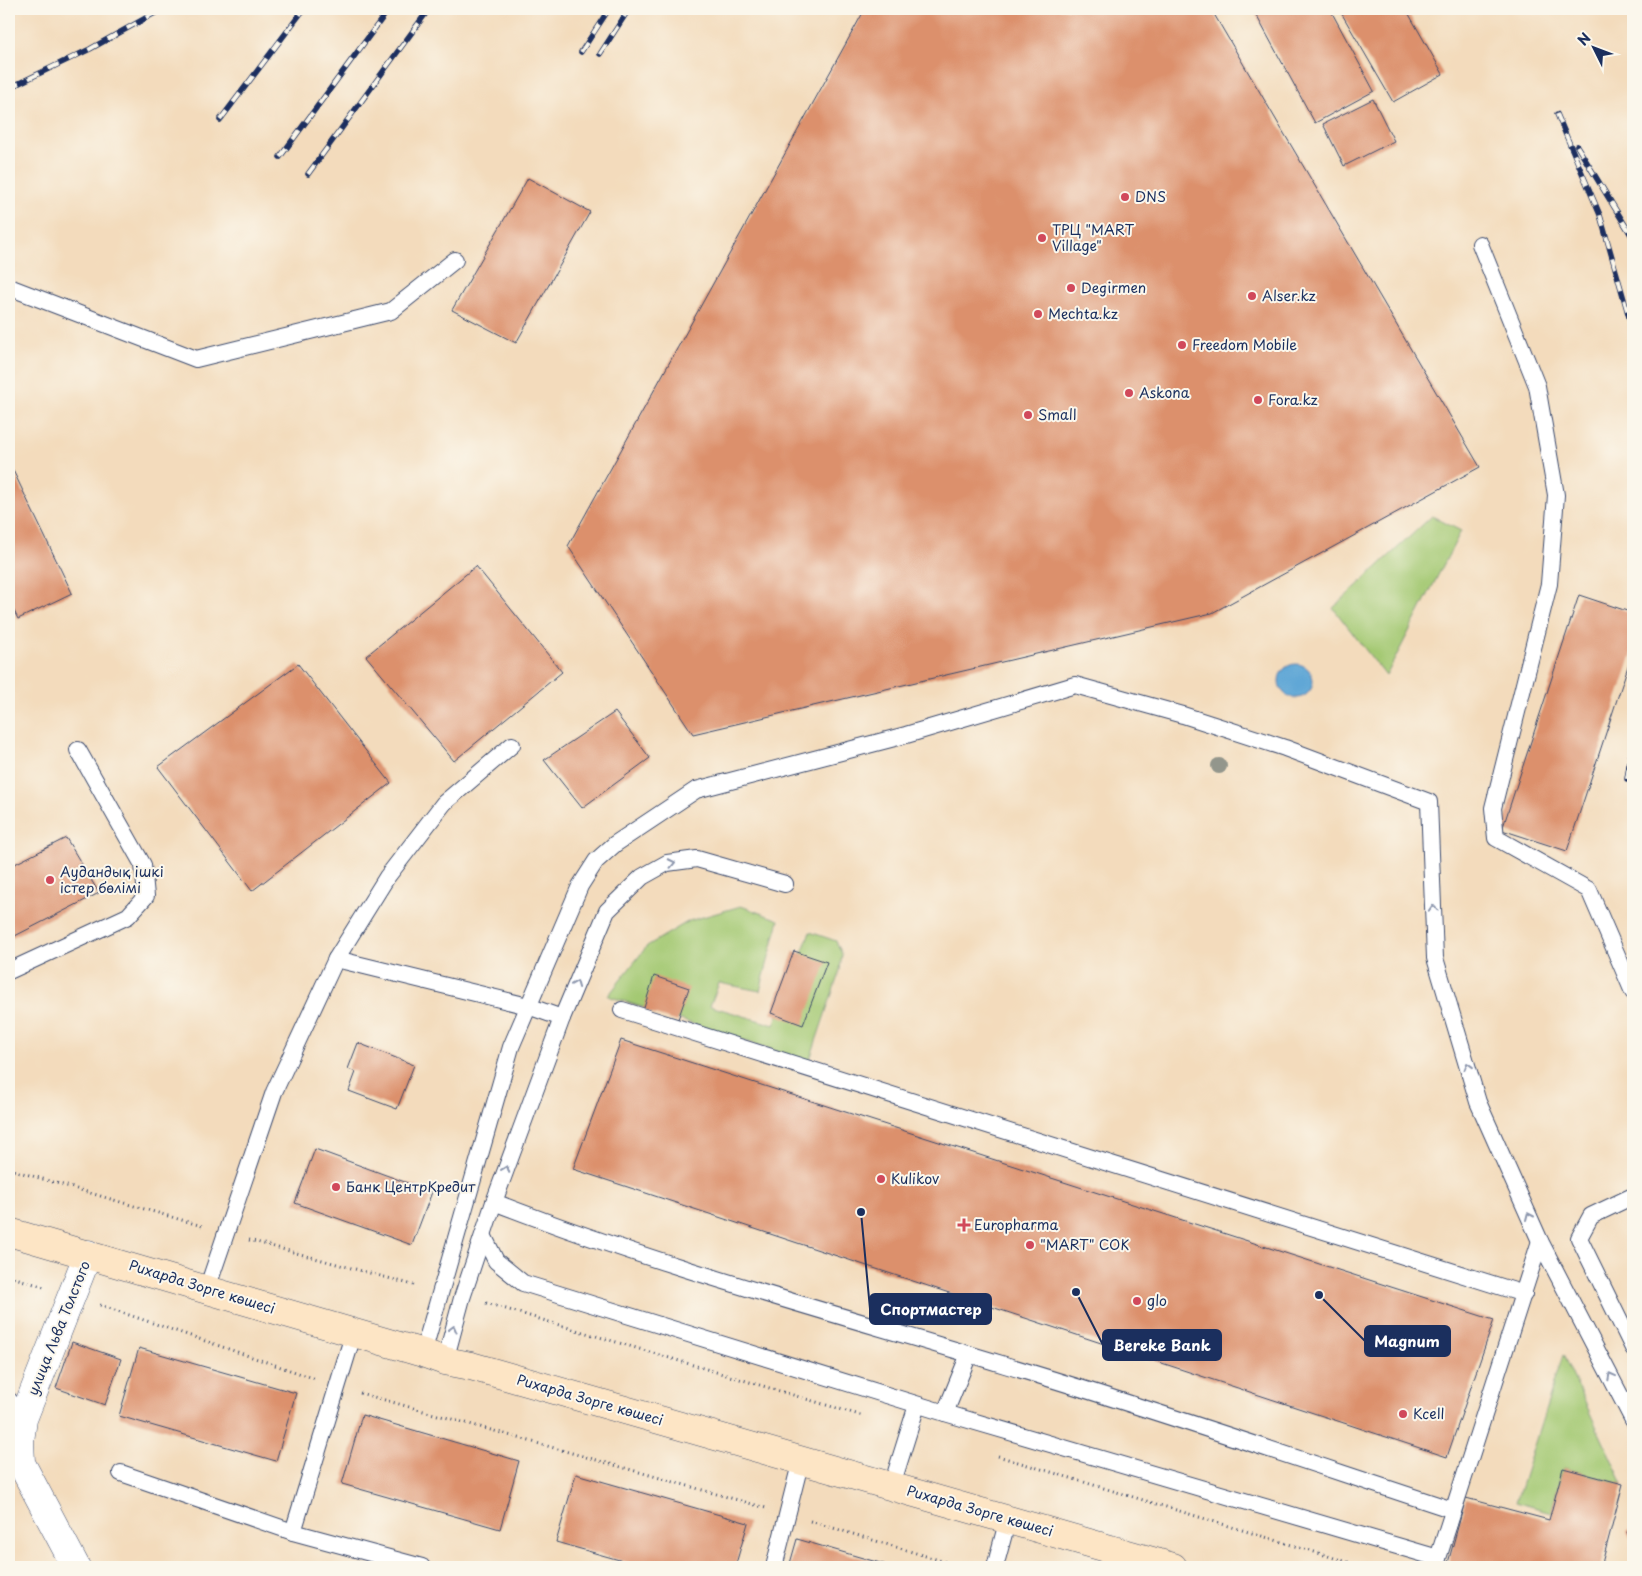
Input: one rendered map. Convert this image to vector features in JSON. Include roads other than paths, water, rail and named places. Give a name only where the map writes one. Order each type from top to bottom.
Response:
[{"type":"main road","name":"Рихарда Зорге көшесі","points":[[9,1232],[434,1357],[892,1485],[1173,1567]]},
{"type":"street","name":"улица Льва Толстого","points":[[76,1567],[21,1463],[16,1409],[71,1296],[88,1254]]},
{"type":"lane","points":[[1480,244],[1537,386],[1556,495],[1549,584],[1493,808],[1496,838],[1589,890],[1633,992]]},
{"type":"lane","points":[[9,287],[196,359],[391,311],[455,260]]},
{"type":"lane","points":[[434,1357],[439,1293],[511,1047],[580,886],[596,861],[615,844],[696,790],[906,735],[1075,685],[1183,715],[1285,748],[1429,802],[1435,958],[1478,1102],[1540,1241],[1633,1420]]},
{"type":"lane","points":[[208,1289],[274,1092],[336,959],[387,877],[444,803],[512,744]]},
{"type":"lane","points":[[9,971],[128,916],[146,896],[143,865],[78,750]]},
{"type":"lane","points":[[434,1357],[462,1298],[484,1237],[494,1202],[562,1018],[607,912],[642,876],[667,863],[697,859],[784,884]]},
{"type":"lane","points":[[336,959],[528,1006],[562,1018]]},
{"type":"lane","points":[[622,1010],[1524,1294]]},
{"type":"lane","points":[[1633,1196],[1591,1216],[1579,1238],[1633,1348]]},
{"type":"lane","points":[[494,1202],[552,1224],[726,1282],[1094,1392],[1453,1510]]},
{"type":"lane","points":[[484,1237],[496,1261],[523,1283],[1437,1563],[1540,1241]]},
{"type":"lane","points":[[293,1532],[354,1332]]},
{"type":"lane","points":[[945,1413],[969,1354]]},
{"type":"lane","points":[[892,1485],[917,1405]]},
{"type":"lane","points":[[774,1567],[802,1460]]},
{"type":"lane","points":[[121,1473],[293,1532],[422,1567]]},
{"type":"lane","points":[[995,1567],[1008,1520]]},
{"type":"lane","points":[[360,1550],[363,1567]]},
{"type":"water","points":[[1296,664],[1303,665],[1308,669],[1312,674],[1312,688],[1308,693],[1303,697],[1296,698],[1289,697],[1284,693],[1280,688],[1279,681],[1280,674],[1284,669],[1289,665]]},
{"type":"railway","points":[[9,88],[90,49],[162,9]]},
{"type":"railway","points":[[220,120],[304,9]]},
{"type":"railway","points":[[280,157],[389,9]]},
{"type":"railway","points":[[308,174],[429,9]]},
{"type":"railway","points":[[581,52],[609,9]]},
{"type":"railway","points":[[600,54],[629,9]]},
{"type":"railway","points":[[1557,114],[1600,215],[1633,331]]},
{"type":"railway","points":[[1577,146],[1633,238]]},
{"type":"railway","points":[[1627,779],[1633,740]]},
{"type":"place","name":"DNS","points":[[1125,197]]},
{"type":"place","name":"ТРЦ \"MART Village\"","points":[[1042,238]]},
{"type":"place","name":"Degirmen","points":[[1071,288]]},
{"type":"place","name":"Alser.kz","points":[[1252,296]]},
{"type":"place","name":"Mechta.kz","points":[[1038,314]]},
{"type":"place","name":"Freedom Mobile","points":[[1182,345]]},
{"type":"place","name":"Askona","points":[[1129,393]]},
{"type":"place","name":"Fora.kz","points":[[1258,400]]},
{"type":"place","name":"Small","points":[[1028,415]]},
{"type":"place","name":"Аудандық ішкі істер бөлімі","points":[[50,880]]},
{"type":"place","name":"Kulikov","points":[[881,1179]]},
{"type":"place","name":"Банк ЦентрКредит","points":[[336,1187]]},
{"type":"place","name":"Спортмастер","points":[[861,1212]]},
{"type":"place","name":"Europharma","points":[[964,1225]]},
{"type":"place","name":"\"MART\" СОК","points":[[1030,1245]]},
{"type":"place","name":"Bereke Bank","points":[[1076,1292]]},
{"type":"place","name":"Magnum","points":[[1319,1295]]},
{"type":"place","name":"glo","points":[[1137,1301]]},
{"type":"place","name":"Kcell","points":[[1403,1414]]}]
